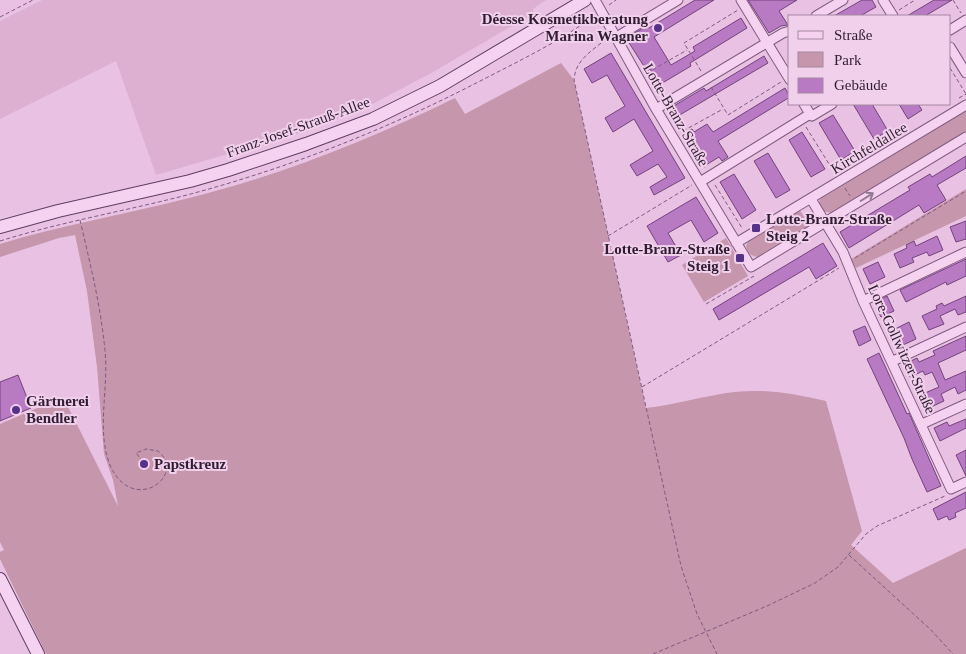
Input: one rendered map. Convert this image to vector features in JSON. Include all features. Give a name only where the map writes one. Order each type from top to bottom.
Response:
[{"type":"street","name":"Franz-Josef-Strauß-Allee","points":[[0,227],[228,170],[298,147],[373,119],[440,86],[585,0]]},
{"type":"street","name":"Lotte-Branz-Straße","points":[[595,0],[638,79],[736,244]]},
{"type":"street","points":[[614,36],[678,0]]},
{"type":"street","points":[[741,0],[788,77]]},
{"type":"street","points":[[818,15],[842,0]]},
{"type":"street","points":[[883,0],[892,15]]},
{"type":"street","points":[[951,29],[966,20]]},
{"type":"street","points":[[656,109],[788,32]]},
{"type":"street","points":[[951,49],[966,73]]},
{"type":"street","points":[[805,105],[810,114]]},
{"type":"street","points":[[700,182],[810,114],[812,116],[830,105]]},
{"type":"street","name":"Kirchfeldallee","points":[[736,244],[811,199],[838,177],[966,105]]},
{"type":"street","points":[[736,244],[750,267],[966,137]]},
{"type":"street","points":[[811,199],[826,223]]},
{"type":"street","name":"Lore-Gollwitzer-Straße","points":[[826,223],[843,252],[951,489]]},
{"type":"street","points":[[864,300],[966,252]]},
{"type":"street","points":[[893,361],[966,326]]},
{"type":"street","points":[[922,424],[966,404]]},
{"type":"street","points":[[951,489],[966,482]]},
{"type":"street","points":[[0,579],[38,654]]},
{"type":"path","points":[[0,17],[33,0]]},
{"type":"path","points":[[892,15],[916,0]]},
{"type":"path","points":[[953,0],[966,20]]},
{"type":"path","points":[[614,36],[581,60],[574,69],[574,80],[681,566],[697,614],[717,654]]},
{"type":"path","points":[[638,79],[688,49]]},
{"type":"path","points":[[642,66],[742,229]]},
{"type":"path","points":[[951,70],[966,94]]},
{"type":"path","points":[[673,138],[724,108]]},
{"type":"path","points":[[802,120],[855,204]]},
{"type":"path","points":[[608,236],[700,182]]},
{"type":"path","points":[[642,388],[966,191]]},
{"type":"path","points":[[800,205],[815,229]]},
{"type":"path","points":[[80,219],[97,295],[106,352],[104,434],[106,451],[116,476],[124,484],[138,490],[154,487],[161,482],[166,474],[166,460],[158,451],[146,449],[136,453],[144,463]]},
{"type":"path","points":[[652,654],[706,633],[815,583],[838,567],[866,534],[877,526],[949,494],[951,489]]},
{"type":"path","points":[[848,555],[931,630],[953,654]]},
{"type":"shaded area","points":[[42,0],[546,0],[533,9],[534,13],[433,72],[367,107],[303,132],[156,175],[116,61],[0,119],[0,21]]},
{"type":"green space","points":[[561,63],[574,80],[646,408],[743,391],[783,393],[826,401],[862,531],[851,545],[893,583],[966,548],[966,654],[46,654],[0,559],[0,552],[4,550],[0,542],[0,424],[63,397],[118,506],[113,480],[104,454],[97,367],[87,291],[75,235],[59,238],[0,257],[0,244],[46,231],[185,199],[255,179],[323,156],[455,98],[465,114]]},
{"type":"green space","points":[[966,108],[966,133],[835,212],[823,211],[819,204],[820,197]]},
{"type":"green space","points":[[966,189],[966,216],[856,268],[851,259]]},
{"type":"green space","points":[[799,209],[811,227],[760,257],[749,253],[746,246],[749,240]]},
{"type":"green space","points":[[726,238],[748,276],[704,302],[682,265]]},
{"type":"building","points":[[695,0],[714,0],[654,37],[671,65],[695,51],[693,47],[741,18],[747,28],[690,63],[691,66],[659,85],[650,69],[647,71],[626,38],[647,26],[649,28]]},
{"type":"building","points":[[748,0],[797,0],[779,11],[788,25],[781,26],[769,33]]},
{"type":"building","points":[[862,0],[872,0],[876,7],[862,15],[836,15]]},
{"type":"building","points":[[934,0],[952,0],[927,15],[909,15]]},
{"type":"building","points":[[611,53],[685,178],[654,195],[650,187],[667,177],[658,164],[637,176],[630,165],[653,151],[634,119],[613,132],[605,118],[625,106],[607,75],[592,83],[584,69]]},
{"type":"building","points":[[764,56],[768,63],[678,116],[672,107],[704,88],[706,91]]},
{"type":"building","points":[[785,88],[788,98],[718,141],[728,157],[722,161],[719,157],[706,165],[686,132],[692,129],[694,132],[707,124],[713,132]]},
{"type":"building","points":[[854,105],[873,105],[888,131],[874,139]]},
{"type":"building","points":[[900,105],[919,105],[922,110],[908,119]]},
{"type":"building","points":[[833,115],[855,151],[841,160],[819,123]]},
{"type":"building","points":[[802,132],[825,169],[811,177],[789,140]]},
{"type":"building","points":[[768,153],[790,190],[776,198],[754,161]]},
{"type":"building","points":[[966,156],[966,168],[937,185],[946,200],[924,213],[919,205],[849,248],[840,232],[910,190],[908,187],[930,174],[932,177]]},
{"type":"building","points":[[734,174],[756,210],[742,219],[720,182]]},
{"type":"building","points":[[696,197],[718,233],[704,242],[691,220],[668,233],[681,255],[668,262],[647,226]]},
{"type":"building","points":[[966,221],[966,239],[956,242],[950,227]]},
{"type":"building","points":[[937,236],[943,250],[929,256],[927,252],[912,258],[914,262],[900,268],[894,254],[907,248],[906,245],[914,241],[916,246]]},
{"type":"building","points":[[823,243],[837,266],[816,279],[809,267],[719,320],[713,309]]},
{"type":"building","points":[[966,259],[966,276],[947,285],[946,282],[906,302],[900,290]]},
{"type":"building","points":[[878,262],[885,277],[870,284],[863,269]]},
{"type":"building","points":[[887,296],[894,311],[881,317],[874,303]]},
{"type":"building","points":[[966,296],[966,312],[958,315],[955,309],[940,316],[944,324],[929,330],[922,316],[937,309],[936,306],[942,303],[944,306]]},
{"type":"building","points":[[909,322],[916,339],[903,345],[895,329]]},
{"type":"building","points":[[865,326],[871,340],[859,346],[853,331]]},
{"type":"building","points":[[966,336],[966,350],[938,363],[945,380],[966,371],[966,390],[958,394],[955,387],[941,394],[944,401],[931,407],[925,393],[939,387],[932,372],[925,375],[923,371],[910,377],[905,364],[917,358],[919,362],[935,355],[933,351]]},
{"type":"building","points":[[879,353],[907,414],[909,413],[941,486],[927,492],[867,359]]},
{"type":"building","points":[[18,375],[31,408],[0,421],[0,382]]},
{"type":"building","points":[[966,419],[966,428],[940,441],[934,428],[947,422],[949,426]]},
{"type":"building","points":[[966,450],[966,476],[956,455]]},
{"type":"building","points":[[966,492],[966,508],[955,513],[956,517],[949,520],[947,516],[938,520],[933,509]]},
{"type":"place","name":"Déesse Kosmetikberatung Marina Wagner","points":[[658,28]]},
{"type":"place","name":"Lotte-Branz-Straße Steig 2","points":[[756,228]]},
{"type":"place","name":"Lotte-Branz-Straße Steig 1","points":[[740,258]]},
{"type":"place","name":"Gärtnerei Bendler","points":[[16,410]]},
{"type":"place","name":"Papstkreuz","points":[[144,464]]}]
